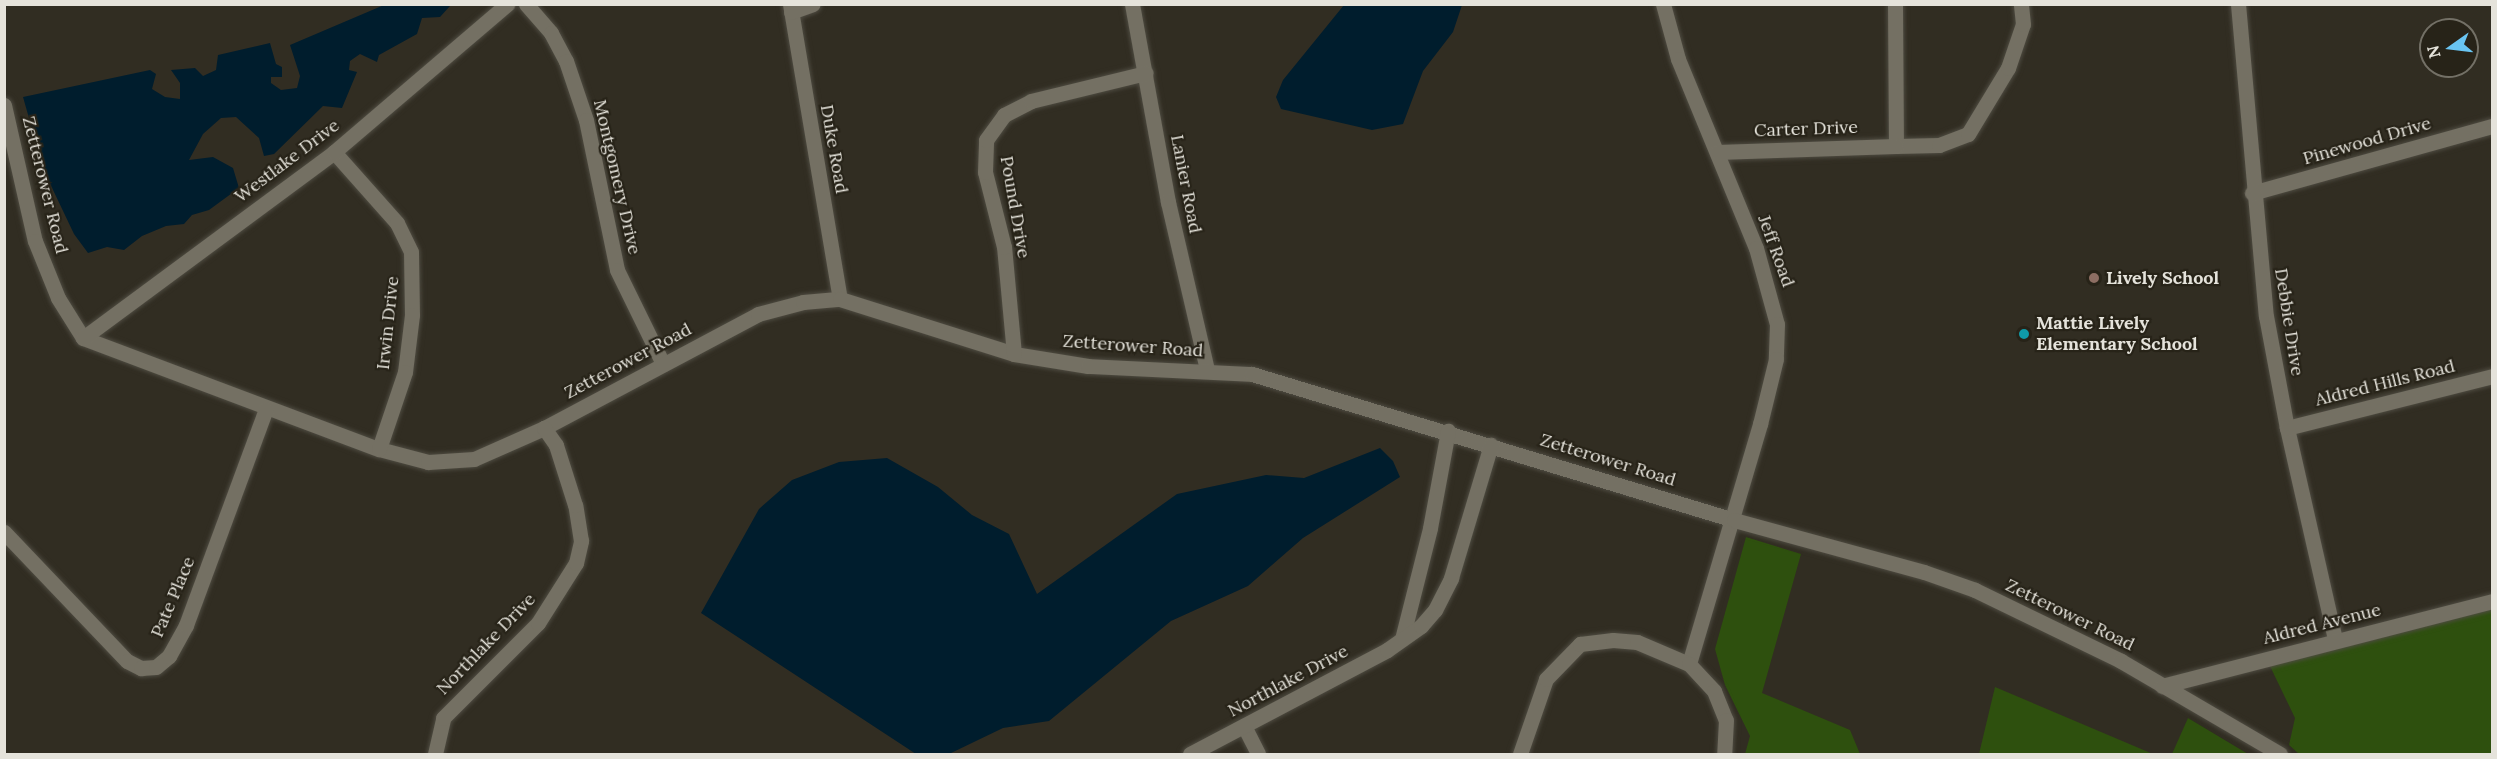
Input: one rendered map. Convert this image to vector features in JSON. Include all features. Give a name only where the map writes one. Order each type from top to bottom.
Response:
[{"type":"street","name":"Westlake Drive","points":[[83,338],[334,152],[507,4]]},
{"type":"street","name":"Montgomery Drive","points":[[526,4],[551,33],[567,61],[586,120],[617,270],[663,364]]},
{"type":"street","points":[[790,8],[813,4]]},
{"type":"street","name":"Lanier Road","points":[[1132,4],[1168,202],[1207,370]]},
{"type":"street","name":"Jeff Road","points":[[1663,4],[1678,59],[1756,248],[1777,324],[1776,359],[1734,520],[1689,664]]},
{"type":"street","points":[[1895,4],[1896,146]]},
{"type":"street","name":"Carter Drive","points":[[1717,152],[1939,145],[1968,134],[2008,68],[2023,24],[2021,4]]},
{"type":"street","name":"Debbie Drive","points":[[2238,4],[2252,193],[2266,316],[2287,428],[2335,639]]},
{"type":"street","name":"Duke Road","points":[[790,8],[840,299]]},
{"type":"street","name":"Pound Drive","points":[[1014,354],[1004,248],[986,172],[986,141],[1004,115],[1031,101],[1146,73]]},
{"type":"street","name":"Zetterower Road","points":[[4,105],[35,241],[58,298],[83,338],[266,409],[379,449],[428,462],[459,462],[504,448],[758,314],[795,303],[840,299],[1014,354],[1088,366],[1207,370],[1252,374],[1448,430],[1734,520],[1924,572],[1975,590],[2121,661],[2280,754]]},
{"type":"street","name":"Pinewood Drive","points":[[2252,193],[2493,126]]},
{"type":"street","name":"Irwin Drive","points":[[334,152],[397,223],[411,252],[414,285],[408,355],[397,401],[379,449]]},
{"type":"street","name":"Aldred Hills Road","points":[[2287,428],[2493,376]]},
{"type":"street","name":"Pate Place","points":[[4,532],[121,656],[141,668],[156,667],[169,656],[186,625],[266,409]]},
{"type":"street","name":"Northlake Drive","points":[[435,754],[443,718],[538,623],[576,563],[581,541],[575,505],[556,445],[544,428]]},
{"type":"street","points":[[1402,639],[1430,528],[1448,430]]},
{"type":"street","name":"Northlake Drive","points":[[1190,754],[1402,639],[1435,610],[1451,578],[1491,445]]},
{"type":"street","name":"Aldred Avenue","points":[[2162,686],[2335,639],[2493,601]]},
{"type":"street","points":[[1520,754],[1546,679],[1580,644],[1613,639],[1637,642],[1689,664],[1714,691],[1726,720],[1724,754]]},
{"type":"street","points":[[1244,726],[1258,754]]},
{"type":"green space","points":[[1746,537],[1801,554],[1762,693],[1850,730],[1860,754],[1745,754],[1750,736],[1725,685],[1715,649]]},
{"type":"green space","points":[[2492,606],[2492,754],[2299,754],[2289,745],[2295,718],[2268,662]]},
{"type":"green space","points":[[1995,687],[2153,754],[1979,754]]},
{"type":"green space","points":[[2188,718],[2248,754],[2172,754]]},
{"type":"water","points":[[384,5],[450,6],[440,17],[422,18],[417,34],[379,55],[377,62],[360,54],[350,61],[349,70],[357,72],[342,108],[323,106],[274,154],[264,156],[259,138],[236,117],[221,118],[203,134],[189,160],[213,157],[233,168],[239,188],[209,210],[192,215],[184,224],[166,226],[142,236],[124,250],[107,247],[88,253],[74,234],[44,171],[23,97],[150,70],[156,74],[152,89],[165,97],[180,99],[180,83],[171,70],[195,68],[203,76],[216,70],[218,55],[270,43],[276,64],[282,67],[282,77],[271,77],[271,83],[281,90],[297,88],[300,76],[290,45]]},
{"type":"water","points":[[1344,5],[1462,5],[1453,32],[1423,71],[1403,124],[1372,130],[1281,109],[1276,97],[1283,80]]},
{"type":"water","points":[[1380,448],[1393,461],[1400,477],[1303,538],[1248,586],[1171,621],[1049,721],[1003,728],[949,754],[916,754],[701,613],[759,509],[792,480],[839,462],[887,458],[938,487],[972,515],[1009,534],[1037,594],[1177,494],[1266,475],[1304,478]]},
{"type":"place","name":"Lively School","points":[[2094,278]]},
{"type":"place","name":"Mattie Lively Elementary School","points":[[2024,334]]}]
